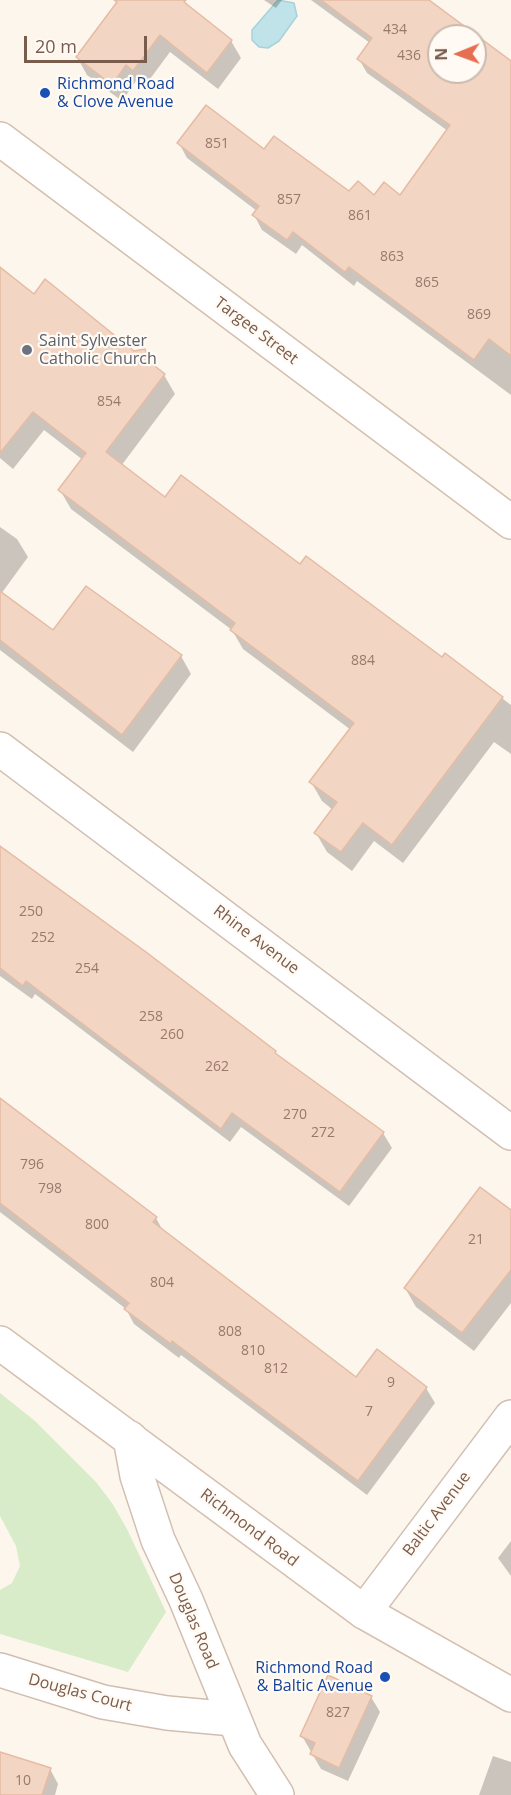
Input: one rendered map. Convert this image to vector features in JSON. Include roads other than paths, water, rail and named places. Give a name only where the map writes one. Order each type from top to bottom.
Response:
[{"type":"street","name":"Targee Street","points":[[0,139],[511,522]]},
{"type":"street","name":"Rhine Avenue","points":[[0,749],[511,1133]]},
{"type":"street","name":"Richmond Road","points":[[0,1343],[364,1612],[511,1695]]},
{"type":"street","name":"Baltic Avenue","points":[[364,1612],[511,1417]]},
{"type":"street","name":"Douglas Road","points":[[130,1438],[137,1476],[158,1540],[186,1600],[232,1719],[245,1745],[277,1795]]},
{"type":"street","name":"Douglas Court","points":[[0,1670],[103,1702],[167,1713],[232,1719]]},
{"type":"water","points":[[278,0],[294,3],[297,16],[279,41],[268,48],[259,47],[252,40],[252,30]]},
{"type":"place","name":"Richmond Road & Clove Avenue","points":[[45,93]]},
{"type":"place","name":"Saint Sylvester Catholic Church","points":[[27,350]]},
{"type":"place","name":"Richmond Road & Baltic Avenue","points":[[385,1677]]}]
